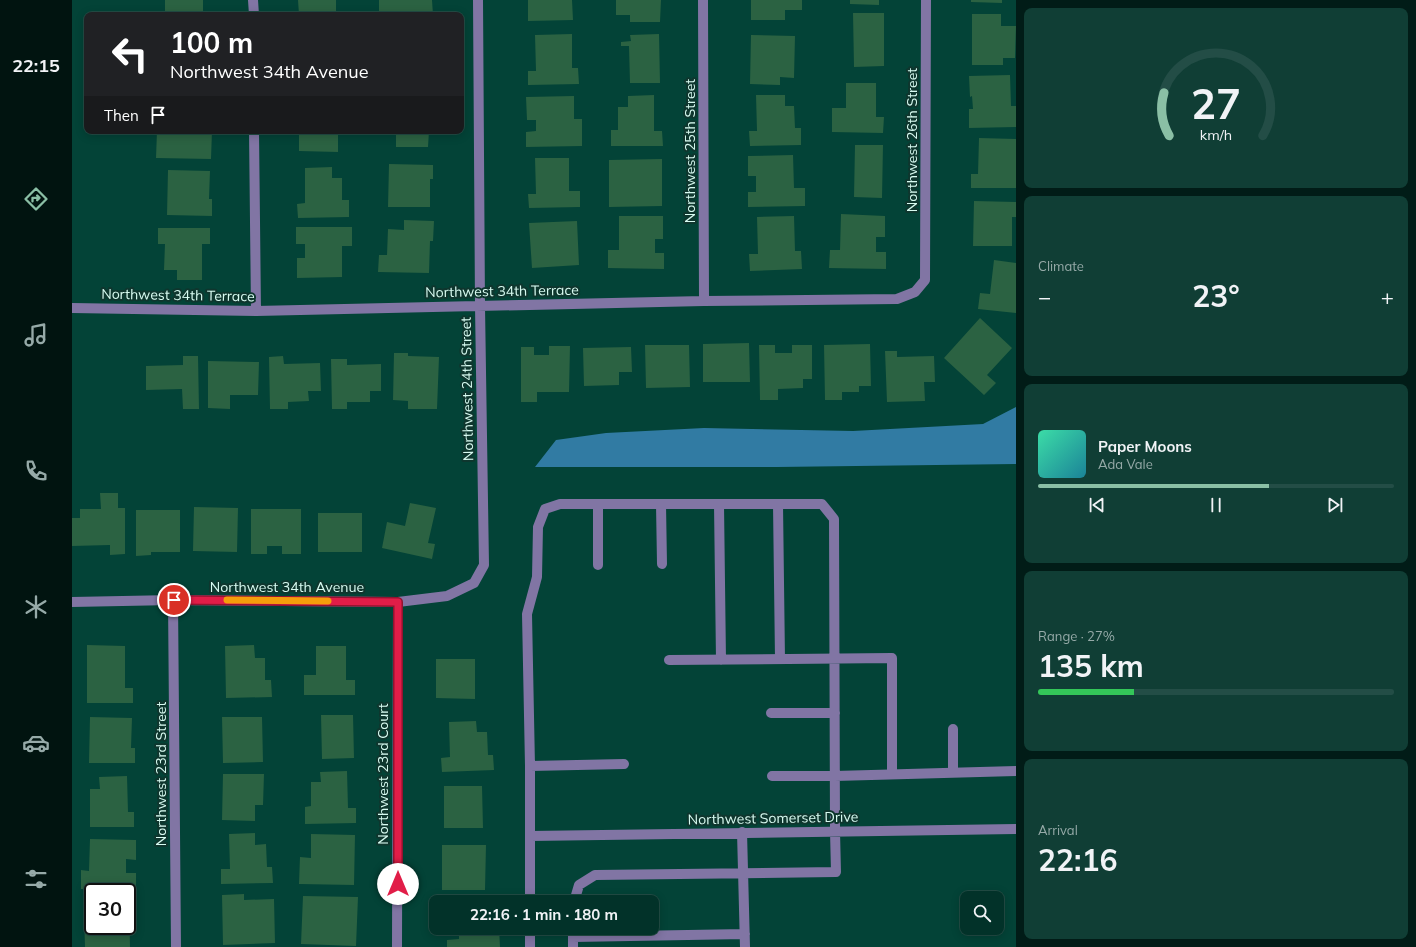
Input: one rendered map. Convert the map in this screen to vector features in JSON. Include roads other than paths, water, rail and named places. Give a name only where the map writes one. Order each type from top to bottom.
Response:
[{"type":"street","points":[[253,0],[254,12]]},
{"type":"street","name":"Northwest 24th Street","points":[[474,583],[484,564],[480,306],[478,0]]},
{"type":"street","name":"Northwest 25th Street","points":[[703,0],[704,301]]},
{"type":"street","name":"Northwest 26th Street","points":[[926,0],[926,280]]},
{"type":"street","points":[[254,134],[256,311]]},
{"type":"street","name":"Northwest 34th Terrace","points":[[72,308],[256,311],[704,301],[898,299],[915,292],[926,280]]},
{"type":"street","points":[[530,895],[530,766],[527,614],[537,577],[538,527],[545,509],[560,504],[822,504],[834,519],[836,872],[595,875],[579,885],[576,895]]},
{"type":"street","points":[[598,504],[598,565]]},
{"type":"street","points":[[661,504],[662,564]]},
{"type":"street","points":[[719,504],[721,660]]},
{"type":"street","points":[[778,504],[780,659]]},
{"type":"street","name":"Northwest 34th Avenue","points":[[72,602],[174,600],[398,602],[447,596],[474,583]]},
{"type":"street","name":"Northwest 23rd Street","points":[[174,600],[176,947]]},
{"type":"street","name":"Northwest 23rd Court","points":[[397,947],[398,602]]},
{"type":"street","points":[[669,660],[892,658],[892,774]]},
{"type":"street","points":[[771,713],[835,713]]},
{"type":"street","points":[[953,729],[953,772]]},
{"type":"street","points":[[530,766],[624,764]]},
{"type":"street","points":[[772,776],[835,776],[1016,770]]},
{"type":"street","name":"Northwest Somerset Drive","points":[[530,836],[1016,829]]},
{"type":"street","points":[[742,832],[745,947]]},
{"type":"street","points":[[573,937],[745,934]]},
{"type":"street","points":[[530,935],[530,947]]},
{"type":"water","points":[[1016,407],[1016,464],[777,467],[535,467],[556,440],[606,433],[704,428],[853,431],[983,424]]}]
